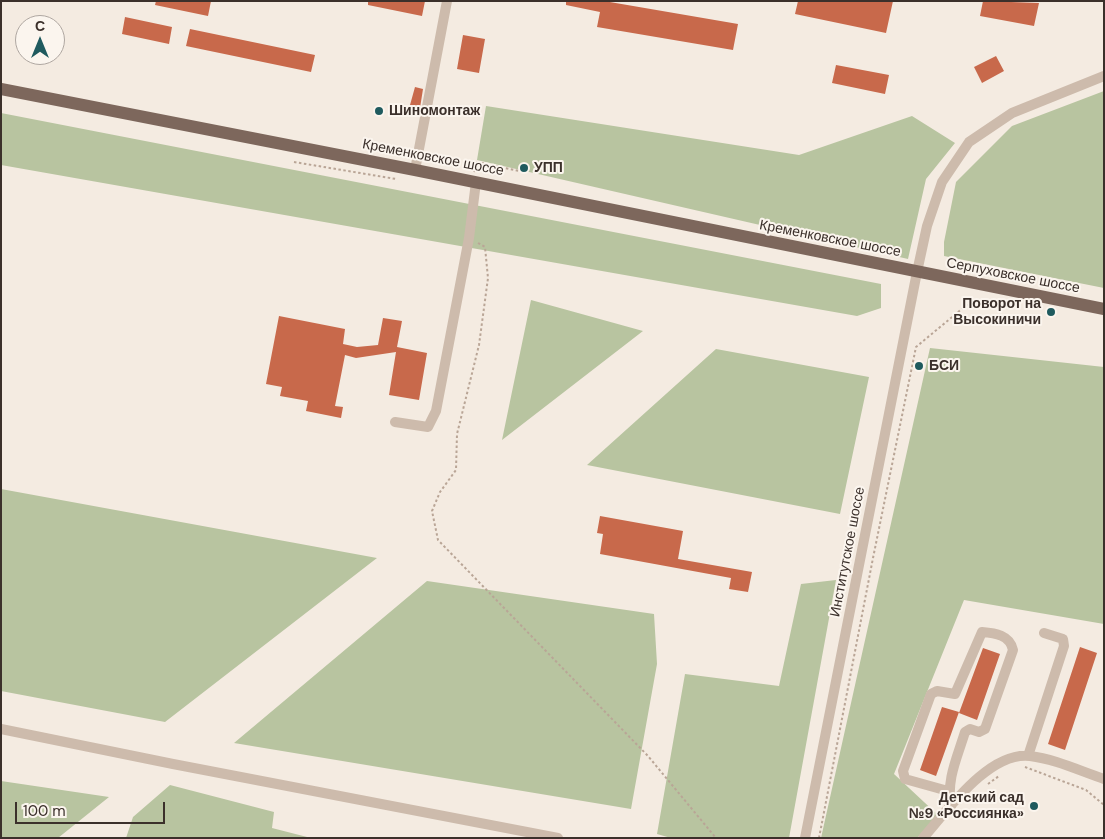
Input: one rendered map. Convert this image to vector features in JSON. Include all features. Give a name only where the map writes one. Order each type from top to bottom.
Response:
[{"type":"main road","name":"Кременковское шоссе","points":[[1,89],[415,170],[917,272]]},
{"type":"main road","name":"Серпуховское шоссе","points":[[917,272],[1104,309]]},
{"type":"street","points":[[415,170],[447,1]]},
{"type":"street","name":"Институтское шоссе","points":[[805,838],[917,272],[927,226],[942,182],[969,142],[1012,112],[1104,76]]},
{"type":"street","points":[[395,422],[428,427],[436,411],[469,238],[474,182]]},
{"type":"street","points":[[948,791],[905,778],[903,771],[931,694],[937,691],[955,694],[978,636],[982,632],[1007,638],[1014,650],[985,729],[979,732],[970,730],[965,732],[948,791],[951,807]]},
{"type":"street","points":[[1028,756],[1064,646],[1063,640],[1044,633]]},
{"type":"street","points":[[1,728],[190,768],[558,838]]},
{"type":"street","points":[[923,838],[975,779],[991,767],[1028,756],[1104,779]]},
{"type":"path","points":[[294,162],[402,180]]},
{"type":"path","points":[[474,182],[477,162],[519,171],[524,168]]},
{"type":"path","points":[[469,238],[485,247],[488,278],[479,345],[457,434],[456,470],[440,492],[432,511],[438,540],[648,756],[716,838]]},
{"type":"path","points":[[819,838],[916,347],[969,303],[983,301],[1018,306],[1021,292]]},
{"type":"path","points":[[1019,765],[1086,790],[1104,805]]},
{"type":"path","points":[[984,786],[1006,771]]},
{"type":"green space","points":[[1104,91],[1104,288],[944,256],[944,242],[956,182],[1012,126]]},
{"type":"green space","points":[[486,106],[799,155],[912,116],[955,143],[926,179],[908,259],[477,160]]},
{"type":"green space","points":[[1,113],[881,284],[881,308],[857,316],[1,165]]},
{"type":"green space","points":[[531,300],[643,331],[502,440]]},
{"type":"green space","points":[[930,348],[1104,367],[1104,624],[964,600],[894,774],[939,816],[917,838],[821,838]]},
{"type":"green space","points":[[716,349],[869,377],[840,514],[587,465]]},
{"type":"green space","points":[[1,489],[377,558],[165,722],[1,691]]},
{"type":"green space","points":[[836,580],[789,838],[671,838],[657,834],[685,674],[779,686],[801,584]]},
{"type":"green space","points":[[427,581],[654,614],[657,664],[631,809],[234,743]]},
{"type":"green space","points":[[1,781],[109,797],[58,838],[1,838]]},
{"type":"green space","points":[[170,785],[274,812],[272,828],[311,838],[126,838],[133,817]]},
{"type":"building","points":[[156,1],[211,1],[208,16],[155,5]]},
{"type":"building","points":[[368,1],[425,1],[422,16],[368,5]]},
{"type":"building","points":[[566,1],[604,1],[738,24],[733,50],[597,27],[600,12],[566,5]]},
{"type":"building","points":[[798,1],[893,1],[886,33],[795,14]]},
{"type":"building","points":[[983,1],[1039,3],[1034,26],[980,16]]},
{"type":"building","points":[[125,17],[172,27],[169,44],[122,34]]},
{"type":"building","points":[[190,29],[315,55],[311,72],[186,46]]},
{"type":"building","points":[[463,35],[485,39],[479,73],[457,69]]},
{"type":"building","points":[[996,56],[1004,71],[982,83],[974,67]]},
{"type":"building","points":[[836,65],[889,75],[885,94],[832,83]]},
{"type":"building","points":[[415,87],[423,89],[420,108],[410,105]]},
{"type":"building","points":[[279,316],[345,329],[343,344],[357,347],[378,345],[383,318],[402,321],[397,347],[427,353],[419,400],[389,395],[396,352],[356,358],[345,355],[335,406],[343,407],[341,418],[306,411],[308,401],[280,396],[282,387],[266,384]]},
{"type":"building","points":[[600,516],[683,531],[678,559],[752,572],[748,592],[729,589],[731,578],[600,554],[603,534],[597,533]]},
{"type":"building","points":[[1080,647],[1097,653],[1065,750],[1048,744]]},
{"type":"building","points":[[983,648],[1000,654],[977,720],[959,713]]},
{"type":"building","points":[[942,707],[959,712],[936,776],[920,770]]},
{"type":"place","name":"Шиномонтаж","points":[[379,111]]},
{"type":"place","name":"УПП","points":[[524,168]]},
{"type":"place","name":"Поворот на Высокиничи","points":[[1051,312]]},
{"type":"place","name":"БСИ","points":[[919,366]]},
{"type":"place","name":"Детcкий сад №9 «Россиянка»","points":[[1034,806]]}]
